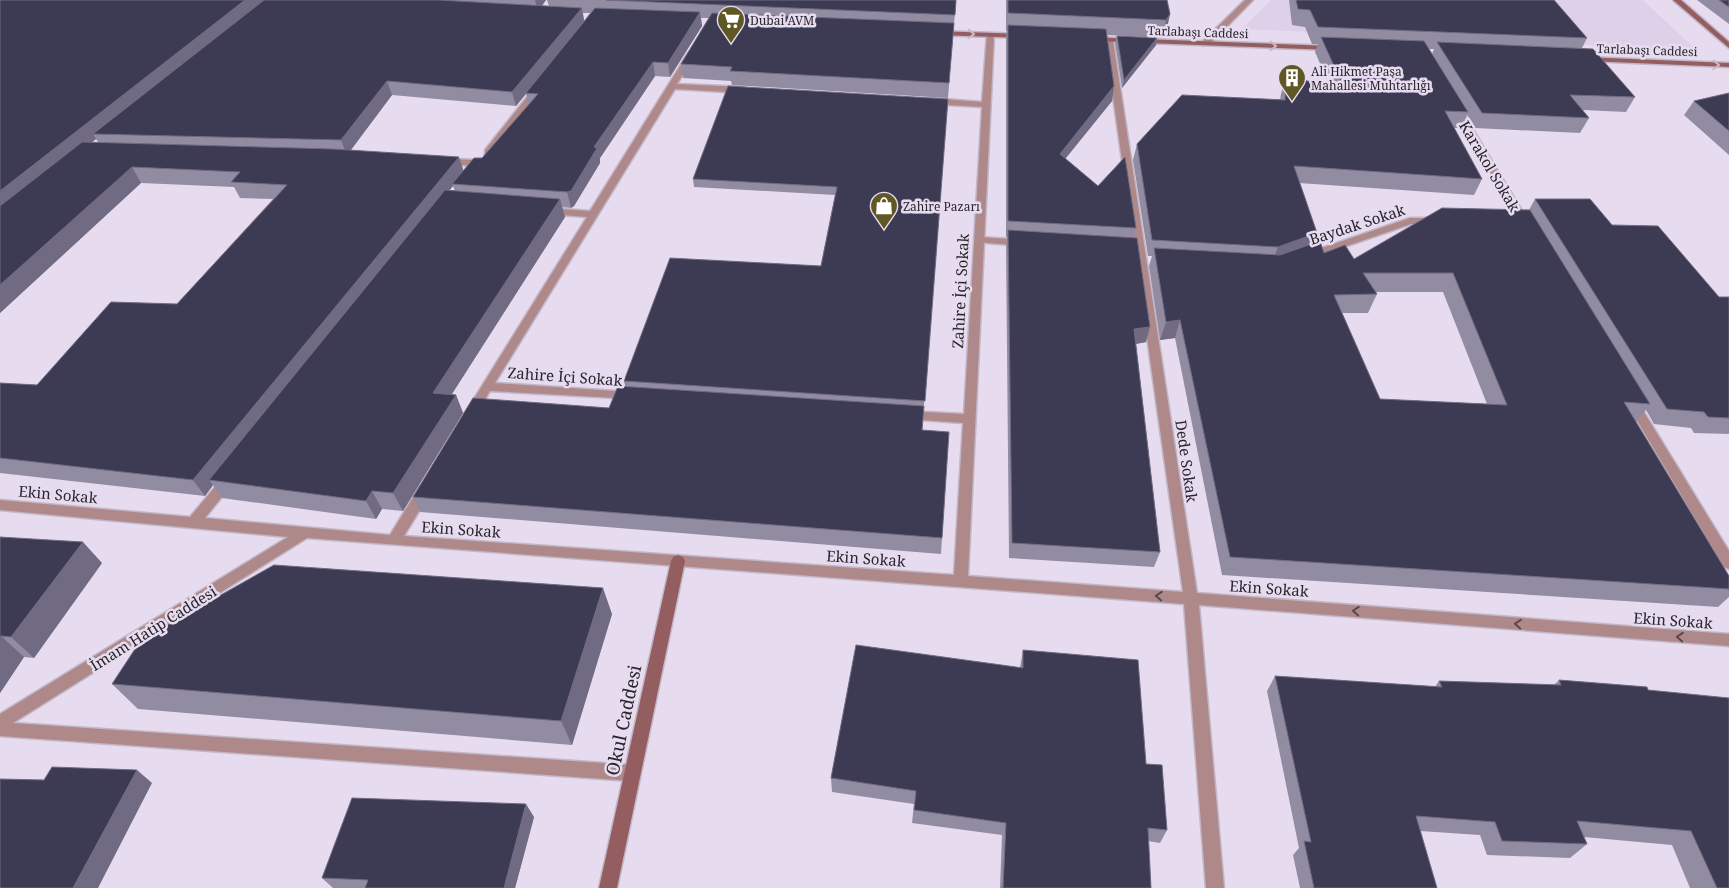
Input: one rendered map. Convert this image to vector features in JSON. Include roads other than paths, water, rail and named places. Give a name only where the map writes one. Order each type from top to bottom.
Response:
[{"type":"main road","points":[[1678,0],[1729,46]]},
{"type":"main road","points":[[932,32],[1029,37]]},
{"type":"main road","name":"Tarlabaşı Caddesi","points":[[1079,39],[1343,49]]},
{"type":"main road","name":"Tarlabaşı Caddesi","points":[[1580,59],[1729,65]]},
{"type":"main road","name":"Okul Caddesi","points":[[608,888],[678,561]]},
{"type":"street","points":[[1206,43],[1249,0]]},
{"type":"street","name":"Zahire İçi Sokak","points":[[961,581],[990,35]]},
{"type":"street","name":"Dede Sokak","points":[[1109,40],[1191,599],[1215,888]]},
{"type":"street","name":"Zahire İçi Sokak","points":[[467,419],[695,47]]},
{"type":"street","points":[[469,176],[546,79]]},
{"type":"street","points":[[671,86],[750,91]]},
{"type":"street","name":"Karakol Sokak","points":[[1448,96],[1523,226]]},
{"type":"street","points":[[917,101],[986,105]]},
{"type":"street","points":[[430,162],[479,163]]},
{"type":"street","points":[[534,210],[592,214]]},
{"type":"street","name":"Baydak Sokak","points":[[1301,259],[1410,221],[1449,222]]},
{"type":"street","points":[[979,240],[1035,243]]},
{"type":"street","name":"Zahire İçi Sokak","points":[[487,387],[644,397]]},
{"type":"street","points":[[1627,393],[1729,563]]},
{"type":"street","points":[[891,414],[970,419]]},
{"type":"street","points":[[194,522],[237,468]]},
{"type":"street","points":[[394,541],[433,476]]},
{"type":"street","name":"Ekin Sokak","points":[[0,504],[305,534],[961,581],[1727,644]]},
{"type":"street","name":"İmam Hatip Caddesi","points":[[0,722],[305,534]]},
{"type":"street","points":[[0,729],[632,773]]},
{"type":"place","name":"Dubai AVM","points":[[731,44]]},
{"type":"place","name":"Ali Hikmet Paşa Mahallesi Muhtarlığı","points":[[1292,102]]},
{"type":"place","name":"Zahire Pazarı","points":[[884,230]]}]
